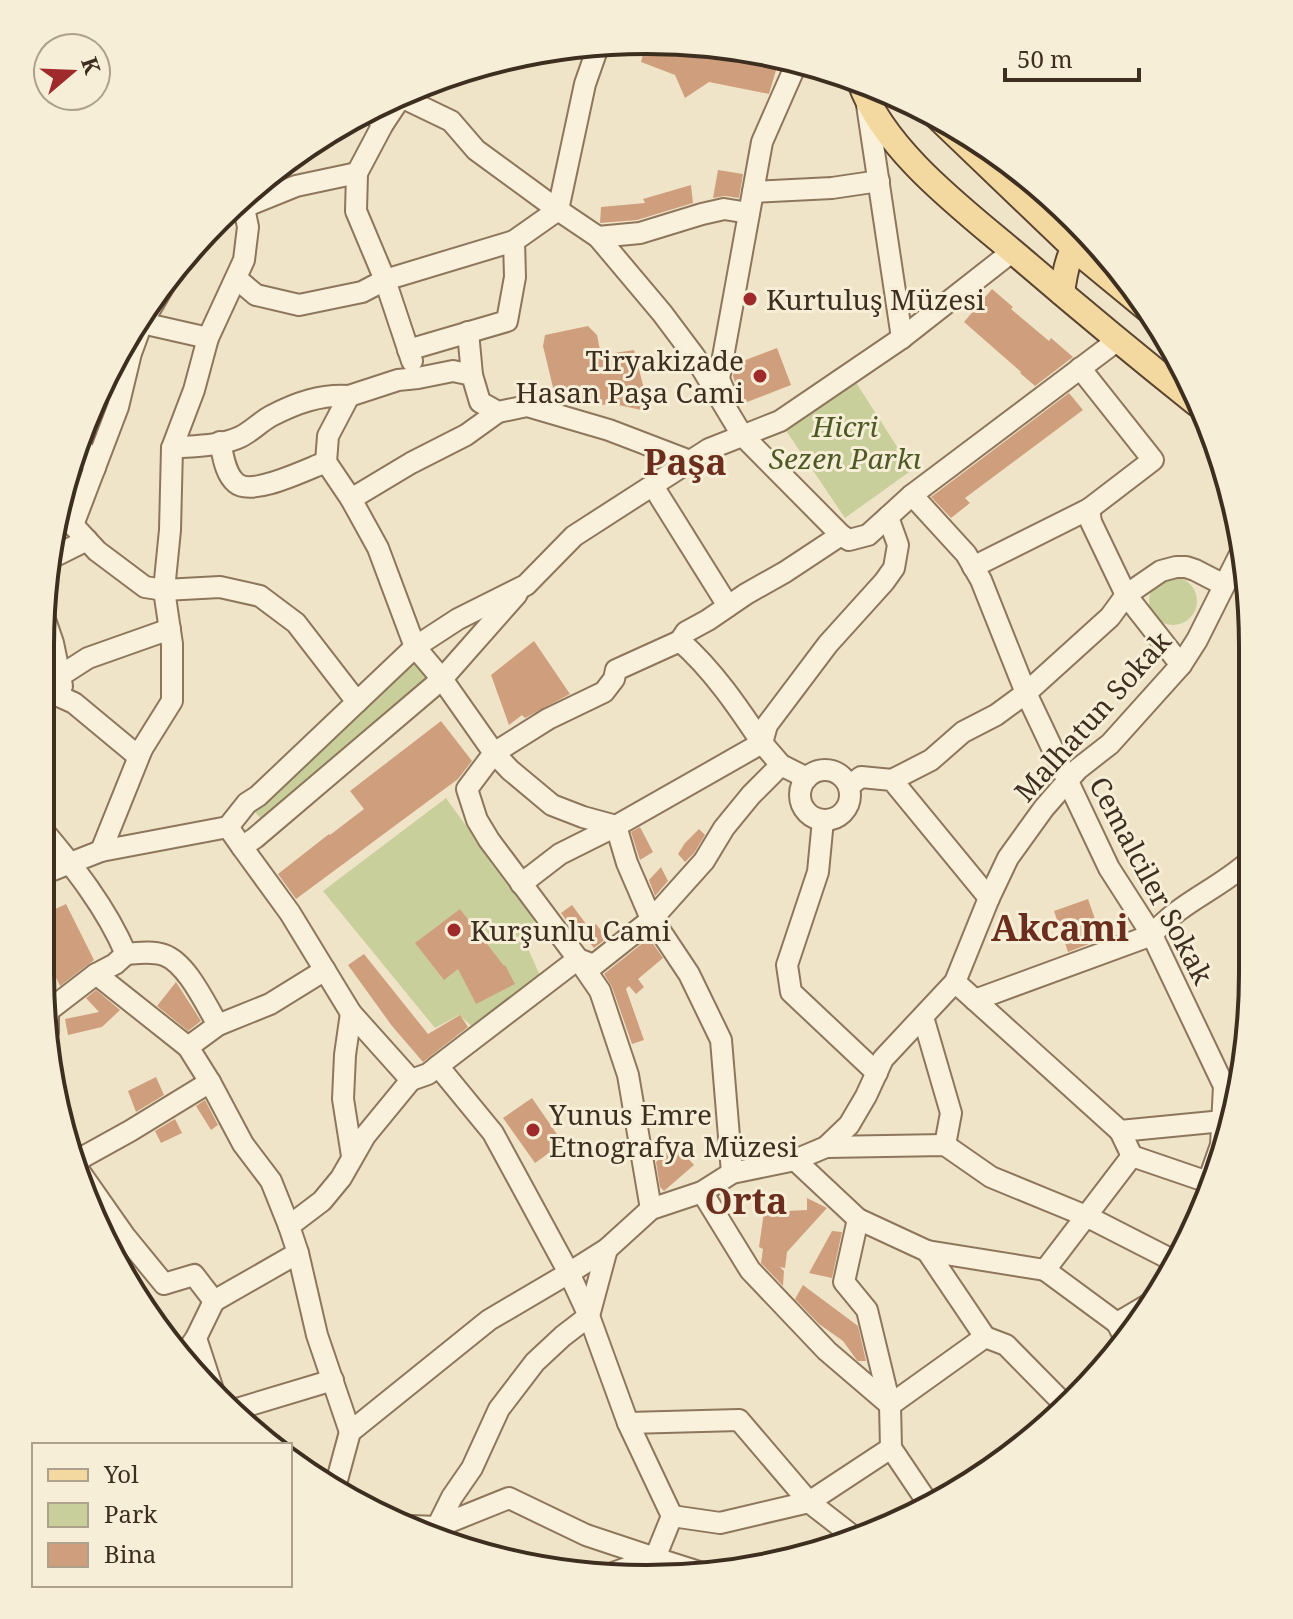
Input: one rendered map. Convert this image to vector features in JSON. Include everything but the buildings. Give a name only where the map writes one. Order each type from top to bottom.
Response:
[{"type":"main road","points":[[867,97],[907,157],[965,211],[1181,391]]},
{"type":"main road","points":[[974,153],[1027,204],[1069,232]]},
{"type":"main road","points":[[1027,204],[1040,204]]},
{"type":"main road","points":[[1070,300],[1066,267],[1077,240]]},
{"type":"main road","points":[[1070,300],[1110,278]]},
{"type":"street","points":[[237,279],[256,295],[299,305],[362,292],[385,280],[514,241],[558,210],[585,84],[595,56]]},
{"type":"street","points":[[742,435],[719,379],[762,142],[793,72]]},
{"type":"street","points":[[865,96],[902,338]]},
{"type":"street","points":[[414,102],[451,121],[476,150],[598,237],[695,357],[742,435],[845,537]]},
{"type":"street","points":[[375,120],[357,173],[356,211],[385,280],[418,378]]},
{"type":"street","points":[[257,200],[296,186],[357,173]]},
{"type":"street","points":[[753,192],[832,188],[879,181]]},
{"type":"street","points":[[598,237],[640,233],[724,209],[749,213]]},
{"type":"street","points":[[101,851],[142,749],[172,701],[172,644],[164,590],[170,530],[172,448],[194,390],[208,338],[244,260],[248,227],[245,211]]},
{"type":"street","points":[[408,350],[507,321],[515,277],[514,241]]},
{"type":"street","points":[[242,847],[442,679],[574,536],[709,449],[780,421],[902,338],[1013,251]]},
{"type":"street","points":[[149,325],[208,338]]},
{"type":"street","points":[[468,332],[472,375],[480,402],[498,412]]},
{"type":"street","points":[[651,1209],[628,1075],[600,991],[483,830],[467,789],[494,753],[548,719],[604,692],[614,679],[616,670],[680,641],[686,632],[845,537],[868,535],[912,495],[1118,340]]},
{"type":"street","points":[[973,567],[1089,509],[1153,460],[1080,368]]},
{"type":"street","points":[[69,515],[95,468],[118,407],[122,371]]},
{"type":"street","points":[[172,448],[238,438],[271,417],[308,400],[333,395],[349,396],[398,380],[453,371],[472,375]]},
{"type":"street","points":[[349,396],[328,436],[326,462],[378,548],[415,647],[510,770],[552,805],[616,826]]},
{"type":"street","points":[[351,499],[466,435],[498,412],[527,406],[609,430],[690,461]]},
{"type":"street","points":[[220,442],[233,481],[243,488],[262,486],[326,462]]},
{"type":"street","points":[[86,454],[95,468]]},
{"type":"street","points":[[653,486],[728,606]]},
{"type":"street","name":"Cemalciler Sokak","points":[[912,495],[966,554],[981,580],[1026,693],[1109,868],[1152,935],[1230,1078]]},
{"type":"street","points":[[1089,509],[1091,522],[1126,595],[1181,665]]},
{"type":"street","points":[[521,884],[560,854],[616,826],[762,743],[767,725],[828,644],[894,568],[898,545],[888,517]]},
{"type":"street","points":[[68,519],[97,551],[145,587],[164,590],[220,587],[260,596],[296,623],[357,702]]},
{"type":"street","points":[[62,553],[87,540]]},
{"type":"street","name":"Malhatun Sokak","points":[[350,1432],[489,1320],[607,1249],[651,1209],[702,1192],[732,1173],[795,1160],[826,1147],[849,1125],[883,1059],[955,982],[1008,858],[1068,780],[1110,744],[1181,665],[1234,566]]},
{"type":"street","points":[[849,786],[861,777],[892,780],[931,760],[963,732],[996,715],[1026,693],[1110,617],[1126,595],[1161,571],[1176,567],[1195,570],[1224,585]]},
{"type":"street","points":[[54,870],[101,851],[228,827],[247,803],[415,647],[458,619],[526,585]]},
{"type":"street","points":[[60,676],[88,658],[170,629]]},
{"type":"street","points":[[680,641],[700,658],[781,765],[807,778]]},
{"type":"street","points":[[54,648],[64,699]]},
{"type":"street","points":[[54,694],[74,703],[124,747],[133,752],[142,749]]},
{"type":"street","points":[[578,959],[594,965],[652,919],[704,861],[724,828],[751,795],[781,765]]},
{"type":"street","points":[[829,770],[838,773],[849,786],[849,803],[838,816],[823,820],[803,807],[800,792],[813,773],[829,770]]},
{"type":"street","points":[[892,780],[989,898]]},
{"type":"street","points":[[823,820],[818,872],[787,965],[791,992],[877,1073]]},
{"type":"street","points":[[616,826],[627,863],[652,919],[689,974],[721,1040],[732,1173]]},
{"type":"street","points":[[228,827],[290,913],[351,1013],[411,1080]]},
{"type":"street","points":[[54,844],[98,902],[126,954]]},
{"type":"street","points":[[975,1000],[1152,935],[1192,900],[1239,870]]},
{"type":"street","points":[[55,1006],[126,954],[151,953],[167,956],[180,966],[218,1025]]},
{"type":"street","points":[[289,1226],[322,1201],[341,1178],[365,1136],[411,1080],[428,1074],[578,959]]},
{"type":"street","points":[[188,1047],[218,1025],[270,1004],[325,970]]},
{"type":"street","points":[[96,974],[188,1047],[243,1144],[271,1181],[298,1253],[317,1335],[350,1432],[338,1478]]},
{"type":"street","points":[[955,982],[1120,1131],[1132,1156],[1202,1179]]},
{"type":"street","points":[[351,1013],[343,1099],[352,1156]]},
{"type":"street","points":[[923,1017],[951,1113],[945,1145]]},
{"type":"street","points":[[438,1066],[493,1133],[589,1316],[628,1423],[672,1516],[654,1565]]},
{"type":"street","points":[[83,1157],[210,1082]]},
{"type":"street","points":[[1120,1131],[1220,1121]]},
{"type":"street","points":[[826,1147],[945,1145],[991,1177],[1086,1216],[1166,1257]]},
{"type":"street","points":[[1045,1270],[1132,1156]]},
{"type":"street","points":[[795,1160],[858,1219],[927,1251],[1045,1270],[1119,1330]]},
{"type":"street","points":[[702,1192],[750,1270],[827,1351],[890,1405]]},
{"type":"street","points":[[858,1219],[844,1282],[867,1310],[890,1405],[891,1448],[923,1496]]},
{"type":"street","points":[[121,1247],[164,1284],[194,1275],[214,1301]]},
{"type":"street","points":[[438,1527],[452,1497],[472,1468],[499,1409],[535,1362],[589,1316],[607,1249]]},
{"type":"street","points":[[927,1251],[985,1337],[1006,1345],[1058,1398]]},
{"type":"street","points":[[189,1348],[214,1301],[298,1253]]},
{"type":"street","points":[[890,1405],[985,1337]]},
{"type":"street","points":[[196,1338],[206,1368]]},
{"type":"street","points":[[244,1407],[333,1380]]},
{"type":"street","points":[[628,1423],[739,1420],[809,1502],[846,1531]]},
{"type":"street","points":[[672,1516],[720,1523],[809,1502],[891,1448]]},
{"type":"street","points":[[443,1529],[509,1498],[647,1565]]},
{"type":"green space","name":"Hicri Sezen Parkı","points":[[855,381],[912,470],[845,518],[783,426]]},
{"type":"green space","points":[[1173,577],[1190,584],[1197,601],[1190,618],[1173,625],[1156,618],[1149,601],[1156,584]]},
{"type":"green space","points":[[411,657],[428,678],[264,821],[248,806]]},
{"type":"green space","points":[[446,798],[535,921],[522,935],[542,980],[475,1029],[459,1015],[435,1028],[323,891]]},
{"type":"place","name":"Kurtuluş Müzesi","points":[[750,299]]},
{"type":"place","name":"Tiryakizade Hasan Paşa Cami","points":[[760,376]]},
{"type":"place","name":"Kurşunlu Cami","points":[[454,930]]},
{"type":"place","name":"Yunus Emre Etnografya Müzesi","points":[[533,1130]]},
{"type":"district","name":"Paşa","points":[[685,461]]},
{"type":"district","name":"Akcami","points":[[1060,927]]},
{"type":"district","name":"Orta","points":[[746,1200]]}]
